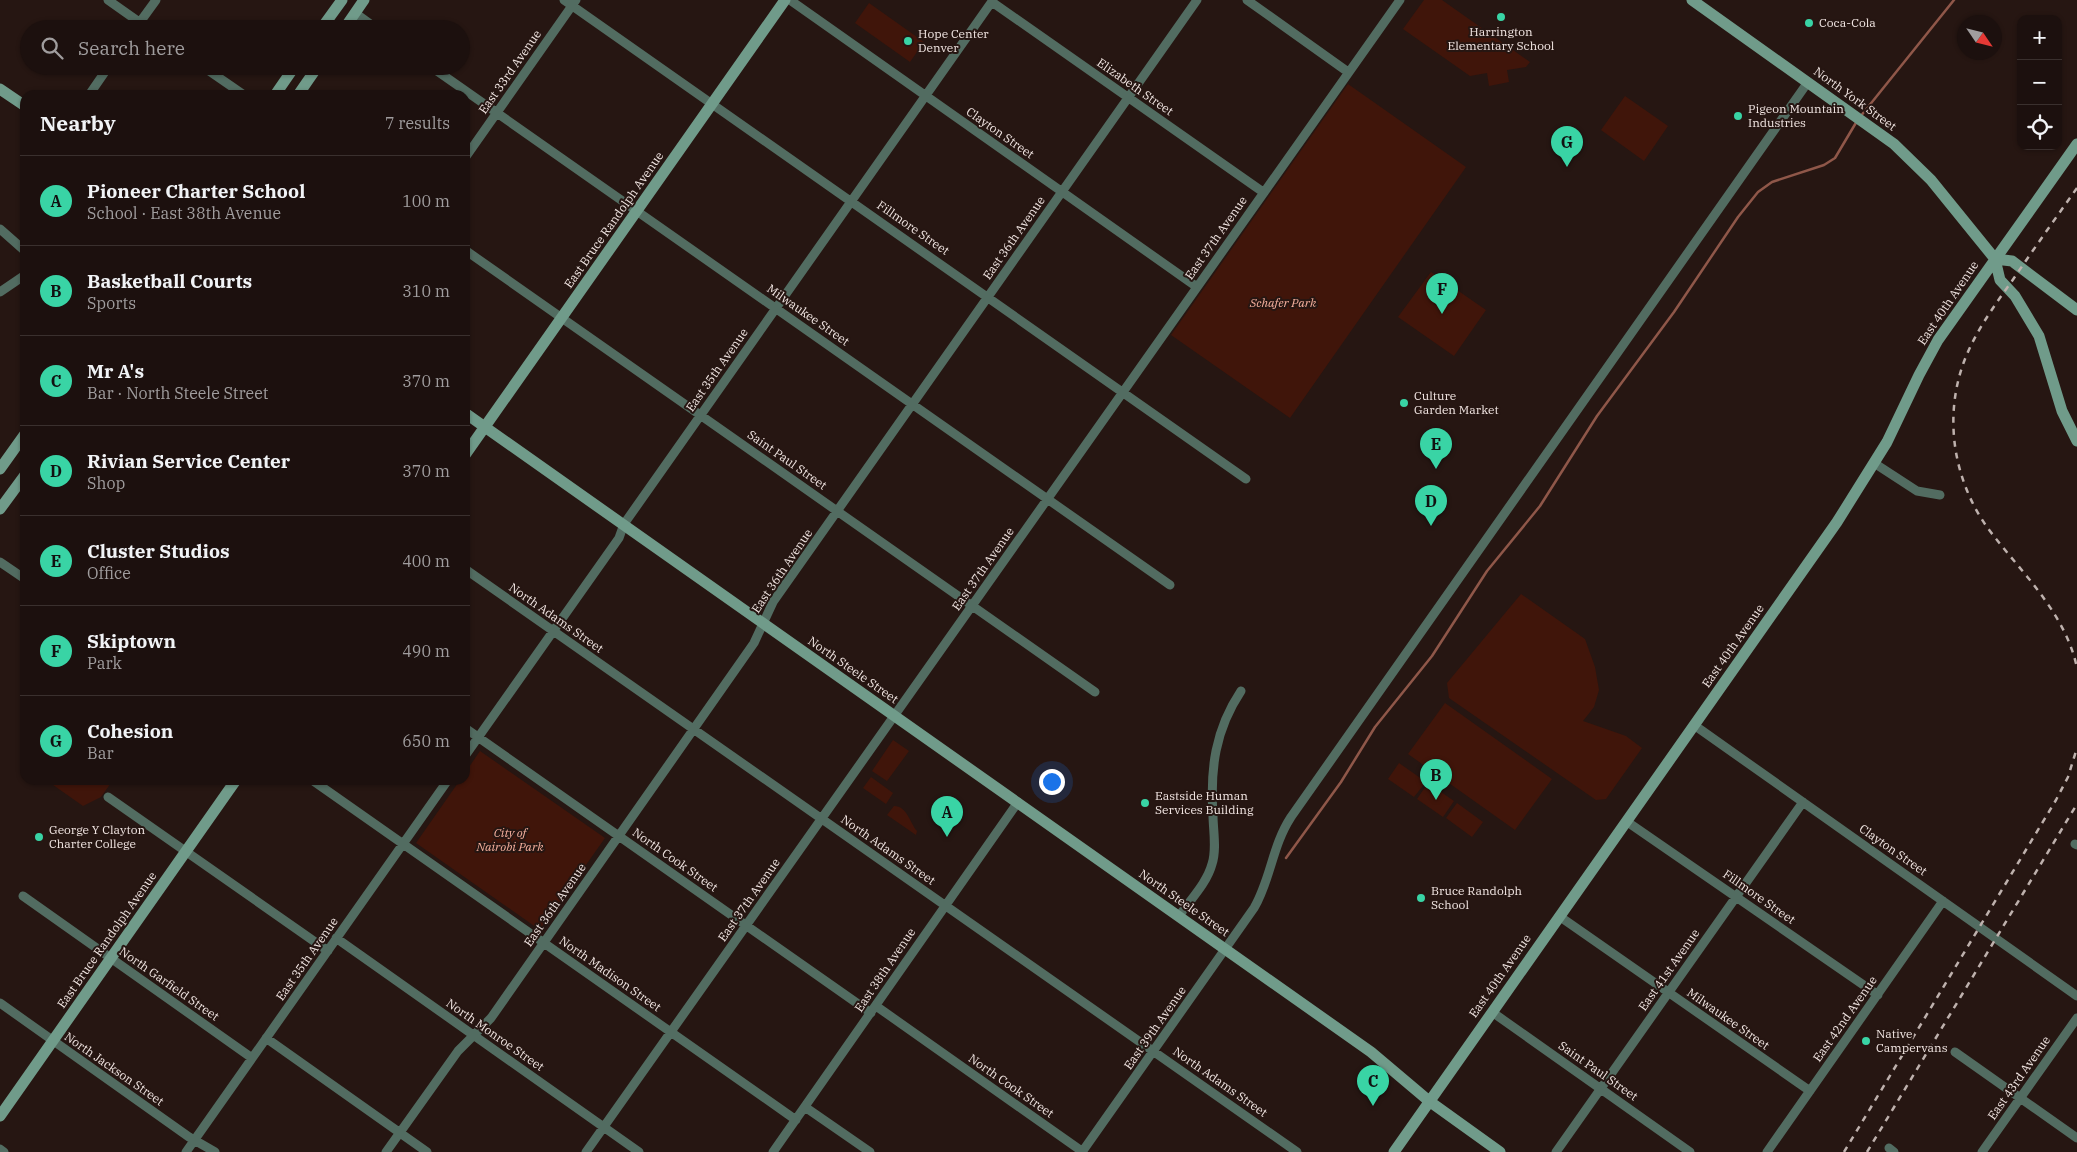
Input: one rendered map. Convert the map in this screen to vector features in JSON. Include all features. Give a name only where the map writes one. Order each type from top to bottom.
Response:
[{"type":"street","points":[[108,0],[131,20]]},
{"type":"street","points":[[142,20],[156,0]]},
{"type":"street","points":[[350,20],[364,0]]},
{"type":"street","name":"Fillmore Street","points":[[564,0],[574,3],[712,104],[852,200],[1246,479]]},
{"type":"street","name":"East Bruce Randolph Avenue","points":[[470,448],[785,0]]},
{"type":"street","name":"Clayton Street","points":[[790,0],[1197,287]]},
{"type":"street","name":"East 36th Avenue","points":[[386,1152],[458,1051],[491,1018],[754,643],[773,602],[1197,0]]},
{"type":"street","points":[[1248,0],[1348,72]]},
{"type":"street","name":"East 37th Avenue","points":[[586,1152],[1400,0]]},
{"type":"street","name":"North York Street","points":[[1692,0],[1879,132],[1931,180],[1995,259]]},
{"type":"street","points":[[327,20],[340,1]]},
{"type":"street","name":"East 35th Avenue","points":[[470,749],[619,538],[624,524],[992,1]]},
{"type":"street","name":"Elizabeth Street","points":[[992,1],[1263,192]]},
{"type":"street","name":"East 33rd Avenue","points":[[470,151],[574,3]]},
{"type":"street","points":[[355,13],[365,20]]},
{"type":"street","points":[[92,90],[103,75]]},
{"type":"street","points":[[215,75],[237,90]]},
{"type":"street","points":[[278,90],[289,75]]},
{"type":"street","points":[[301,90],[312,75]]},
{"type":"street","name":"Milwaukee Street","points":[[443,75],[464,90]]},
{"type":"street","name":"East 39th Avenue","points":[[1083,1152],[1154,1051],[1230,952],[1263,892],[1276,846],[1290,817],[1808,82]]},
{"type":"street","points":[[0,89],[20,103]]},
{"type":"street","name":"Milwaukee Street","points":[[470,94],[1170,585]]},
{"type":"street","name":"East 40th Avenue","points":[[1394,1152],[1837,522],[1898,422],[1926,361],[1995,259],[2077,144]]},
{"type":"street","points":[[0,229],[20,247]]},
{"type":"street","name":"Saint Paul Street","points":[[470,254],[1095,692]]},
{"type":"street","points":[[2075,433],[2062,411],[2039,336],[2015,296],[2000,280],[1995,259],[2012,261],[2077,310]]},
{"type":"street","points":[[0,292],[20,279]]},
{"type":"street","name":"North Steele Street","points":[[470,416],[1371,1052],[1429,1101],[1500,1152]]},
{"type":"street","points":[[0,469],[20,441]]},
{"type":"street","points":[[1874,463],[1917,491],[1940,495]]},
{"type":"street","points":[[0,509],[20,481]]},
{"type":"street","points":[[0,562],[20,576]]},
{"type":"street","name":"North Adams Street","points":[[470,573],[1297,1152]]},
{"type":"street","points":[[1179,916],[1212,866],[1214,848],[1212,776],[1214,755],[1224,720],[1241,691]]},
{"type":"street","name":"Clayton Street","points":[[1694,724],[2077,996]]},
{"type":"street","name":"North Cook Street","points":[[470,731],[746,926],[873,1009],[1083,1152]]},
{"type":"street","name":"East Bruce Randolph Avenue","points":[[0,1116],[233,785]]},
{"type":"street","name":"North Madison Street","points":[[319,785],[796,1120]]},
{"type":"street","name":"East 35th Avenue","points":[[186,1152],[444,785]]},
{"type":"street","points":[[108,797],[328,951]]},
{"type":"street","name":"East 38th Avenue","points":[[773,1152],[1018,802]]},
{"type":"street","name":"East 41st Avenue","points":[[1556,1152],[1803,802]]},
{"type":"street","name":"Fillmore Street","points":[[1626,821],[1878,994]]},
{"type":"street","name":"North Garfield Street","points":[[23,896],[252,1058]]},
{"type":"street","name":"East 42nd Avenue","points":[[1767,1152],[1944,901]]},
{"type":"street","name":"Milwaukee Street","points":[[1559,916],[1810,1092]]},
{"type":"street","name":"North Monroe Street","points":[[336,938],[639,1152]]},
{"type":"street","name":"North Jackson Street","points":[[0,1003],[194,1140],[215,1152]]},
{"type":"street","name":"Saint Paul Street","points":[[1492,1012],[1690,1152]]},
{"type":"street","name":"East 43rd Avenue","points":[[1982,1152],[2077,1018]]},
{"type":"street","points":[[266,1038],[427,1152]]},
{"type":"street","points":[[1955,1052],[2077,1138]]},
{"type":"street","points":[[805,1107],[870,1152]]},
{"type":"street","points":[[0,1149],[4,1152]]},
{"type":"green space","points":[[1424,0],[1442,0],[1530,62],[1526,67],[1507,70],[1509,82],[1489,86],[1487,73],[1470,76],[1403,29]]},
{"type":"green space","points":[[869,3],[924,42],[910,62],[855,23]]},
{"type":"green space","name":"Schafer Park","points":[[1348,84],[1466,167],[1290,418],[1171,335]]},
{"type":"green space","points":[[1625,96],[1668,126],[1644,161],[1601,130]]},
{"type":"green space","points":[[1431,272],[1486,310],[1454,356],[1398,317]]},
{"type":"green space","points":[[1521,594],[1585,639],[1595,667],[1599,690],[1594,707],[1583,721],[1626,736],[1642,748],[1606,799],[1596,800],[1449,698],[1447,683]]},
{"type":"green space","points":[[1445,703],[1552,779],[1515,830],[1408,754]]},
{"type":"green space","points":[[893,740],[909,751],[887,781],[872,771]]},
{"type":"green space","name":"City of Nairobi Park","points":[[480,751],[605,838],[540,930],[416,843],[457,785],[470,785],[470,766]]},
{"type":"green space","points":[[1399,763],[1426,782],[1414,797],[1388,779]]},
{"type":"green space","points":[[871,777],[893,793],[886,804],[863,788]]},
{"type":"green space","points":[[1428,783],[1454,801],[1443,817],[1417,799]]},
{"type":"green space","points":[[53,785],[109,785],[101,797],[83,806]]},
{"type":"green space","points":[[1457,803],[1483,822],[1472,837],[1446,818]]},
{"type":"green space","points":[[894,806],[905,812],[917,831],[916,835],[887,815]]},
{"type":"waterway","points":[[1860,117],[1954,0]]},
{"type":"waterway","points":[[1286,858],[1341,782],[1375,727],[1432,656],[1487,571],[1540,506],[1597,416],[1674,312],[1738,217],[1758,192],[1772,182],[1824,165],[1835,158],[1857,121]]},
{"type":"railway","points":[[2077,188],[1992,309],[1974,339],[1958,381],[1954,404],[1953,428],[1961,473],[1969,495],[1993,535],[2031,581],[2054,613],[2072,649],[2077,668]]},
{"type":"railway","points":[[1844,1152],[2056,800],[2068,777],[2077,748]]},
{"type":"railway","points":[[1867,1152],[2077,804]]},
{"type":"place","name":"Harrington Elementary School","points":[[1501,17]]},
{"type":"place","name":"Coca-Cola","points":[[1809,23]]},
{"type":"place","name":"Hope Center Denver","points":[[908,41]]},
{"type":"place","name":"Pigeon Mountain Industries","points":[[1738,116]]},
{"type":"place","name":"Cohesion","points":[[1567,167]]},
{"type":"place","name":"Skiptown","points":[[1442,314]]},
{"type":"place","name":"Culture Garden Market","points":[[1404,403]]},
{"type":"place","name":"Cluster Studios","points":[[1436,469]]},
{"type":"place","name":"Rivian Service Center","points":[[1431,526]]},
{"type":"place","name":"Basketball Courts","points":[[1436,800]]},
{"type":"place","name":"Eastside Human Services Building","points":[[1145,803]]},
{"type":"place","name":"George Y Clayton Charter College","points":[[39,837]]},
{"type":"place","name":"Pioneer Charter School","points":[[947,837]]},
{"type":"place","name":"Bruce Randolph School","points":[[1421,898]]},
{"type":"place","name":"Native Campervans","points":[[1866,1041]]},
{"type":"place","name":"Mr A's","points":[[1373,1106]]}]
